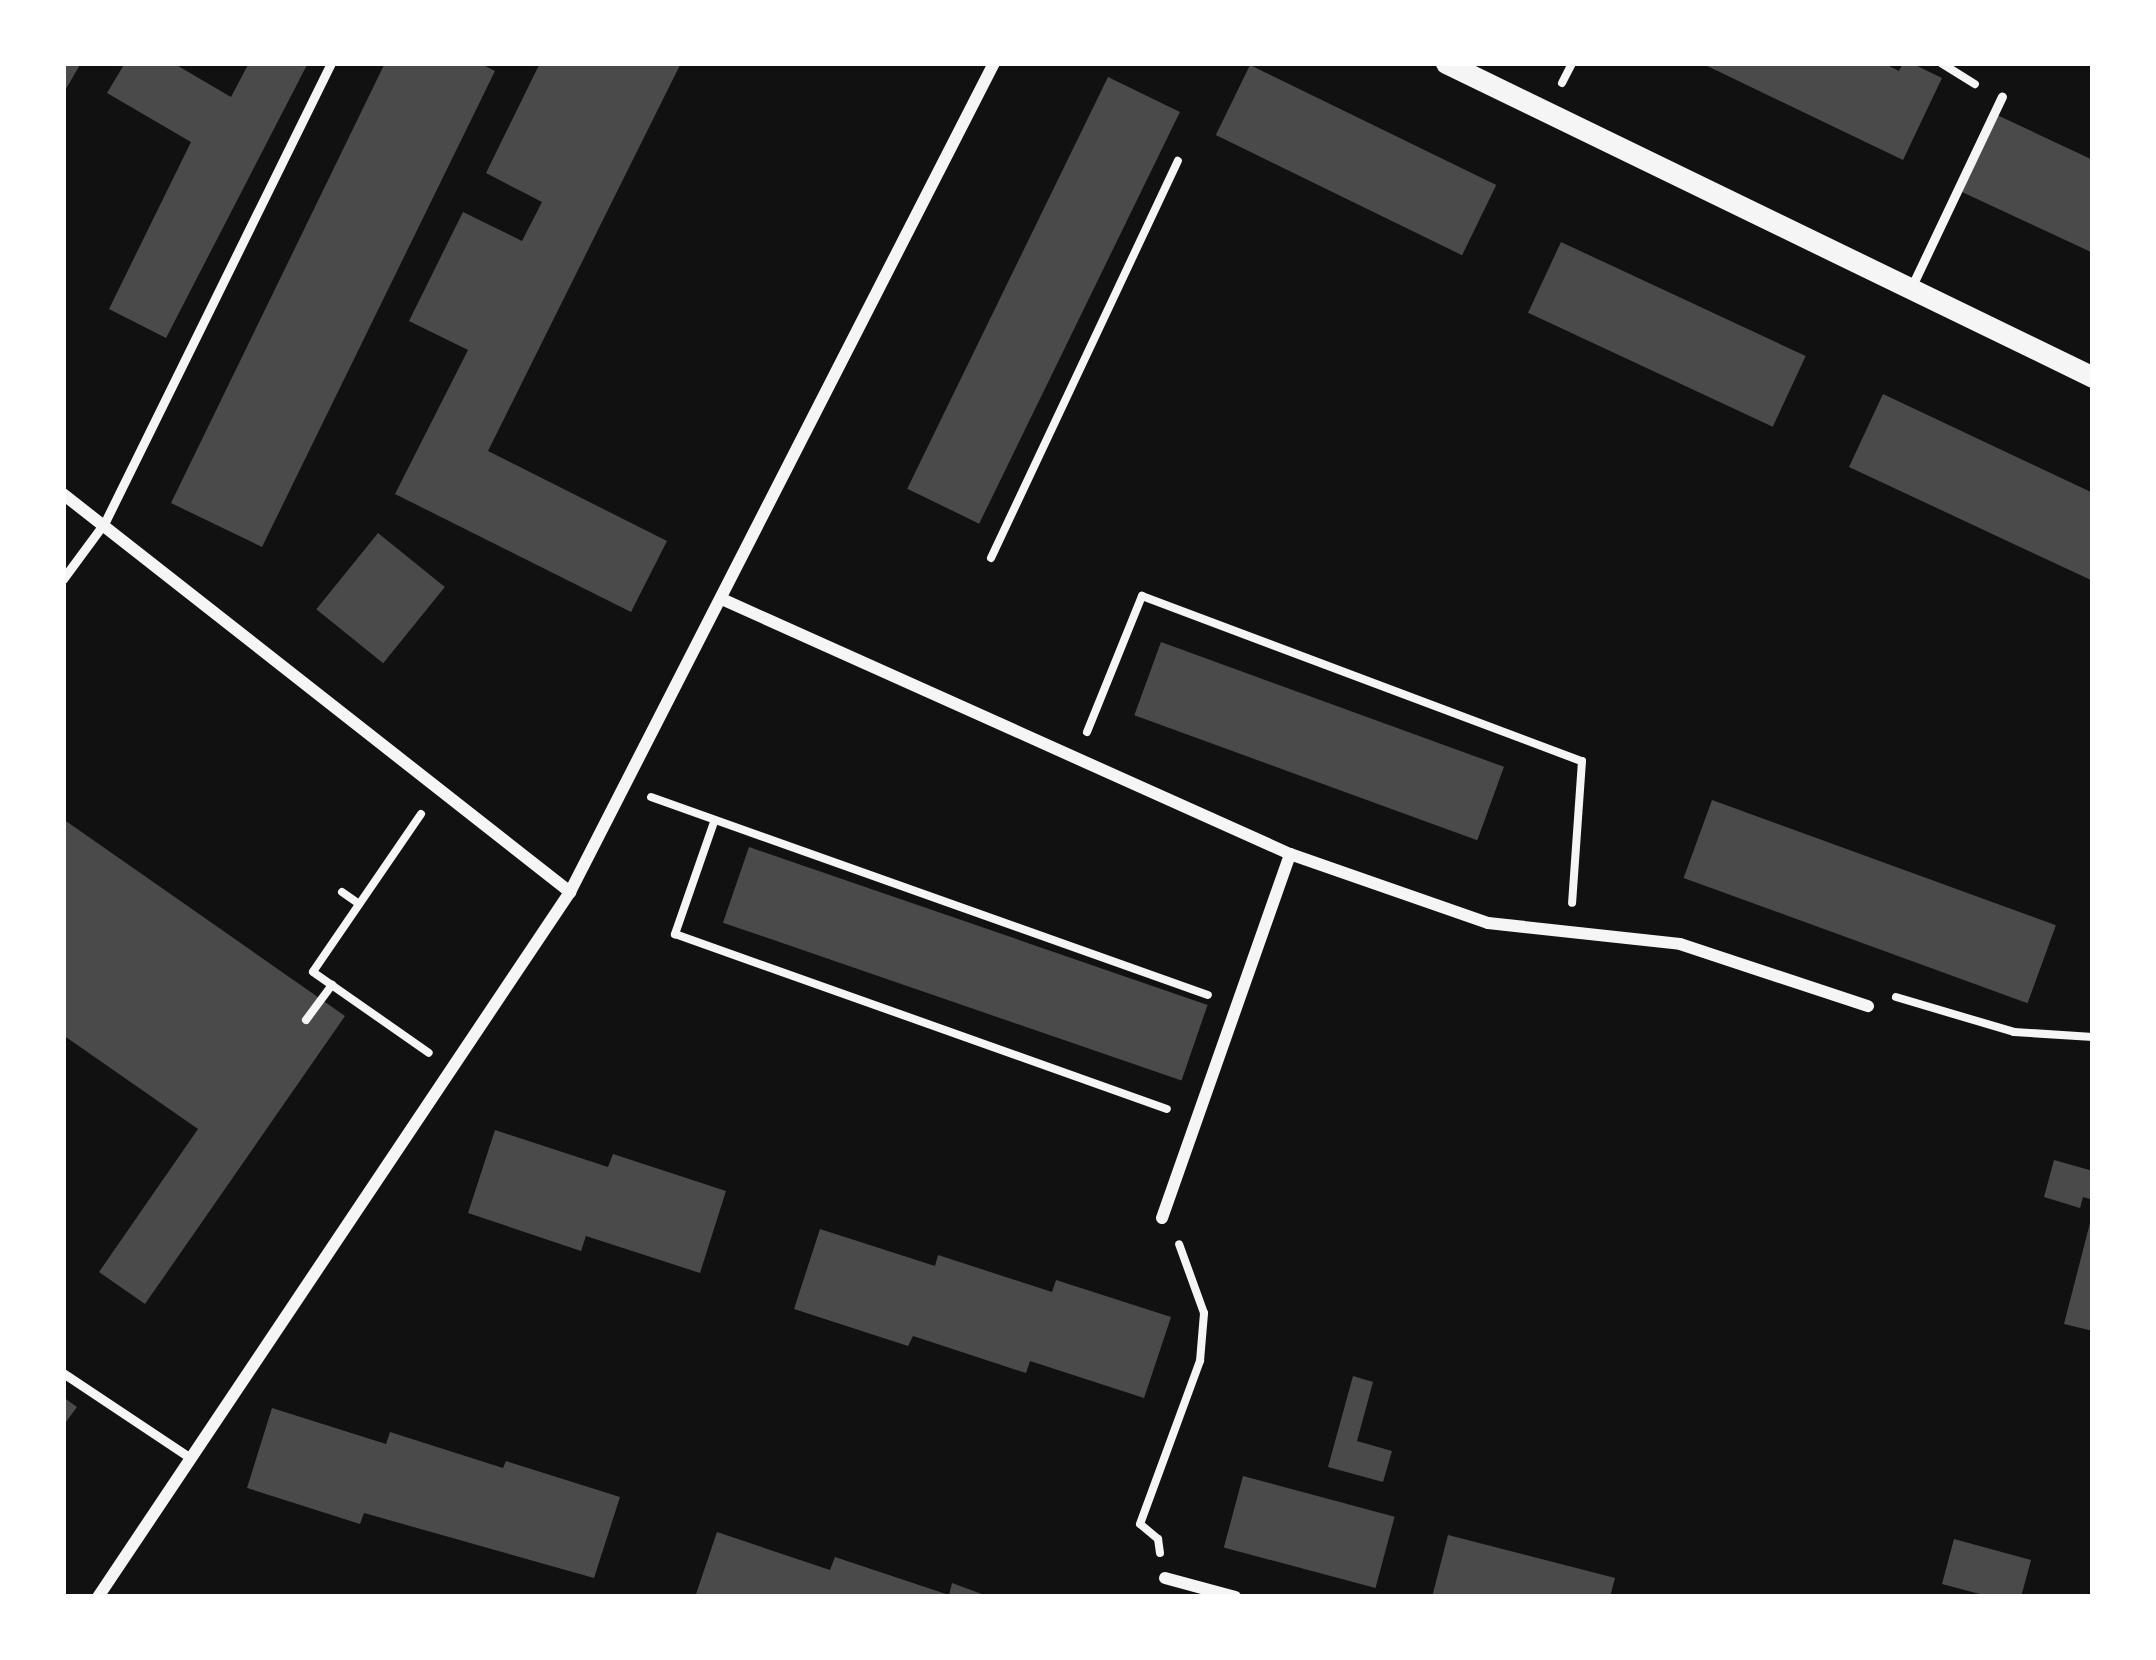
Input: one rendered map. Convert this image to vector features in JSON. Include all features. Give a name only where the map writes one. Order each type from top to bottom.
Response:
[{"type":"street","points":[[98,1597],[570,892],[724,600],[994,63]]},
{"type":"street","points":[[1446,63],[2093,377]]},
{"type":"street","points":[[63,494],[570,892]]},
{"type":"street","points":[[724,600],[1290,854],[1488,923],[1569,936],[1680,944],[1868,1006]]},
{"type":"street","points":[[1162,1219],[1290,854]]},
{"type":"street","points":[[1165,1578],[1235,1597]]},
{"type":"lane","points":[[63,579],[105,523],[331,63]]},
{"type":"lane","points":[[1911,288],[2002,96]]},
{"type":"lane","points":[[63,1373],[189,1457]]},
{"type":"path","points":[[1566,74],[1572,63]]},
{"type":"path","points":[[991,559],[1178,161]]},
{"type":"path","points":[[1075,761],[1142,596],[1582,761],[1569,936]]},
{"type":"path","points":[[439,788],[313,972],[451,1069]]},
{"type":"path","points":[[627,788],[1237,1005]]},
{"type":"path","points":[[714,822],[675,934],[1196,1119]]},
{"type":"path","points":[[342,892],[359,904]]},
{"type":"path","points":[[306,1020],[332,985]]},
{"type":"path","points":[[1868,1006],[1884,993],[2014,1032],[2093,1037]]},
{"type":"path","points":[[1140,1525],[1200,1360],[1204,1313],[1195,1276],[1162,1219]]},
{"type":"building","points":[[63,63],[81,63],[63,94]]},
{"type":"building","points":[[125,63],[173,63],[231,97],[249,63],[308,63],[166,338],[109,309],[191,142],[107,93]]},
{"type":"building","points":[[385,63],[479,63],[495,71],[262,547],[171,503]]},
{"type":"building","points":[[540,63],[681,63],[488,451],[667,541],[631,612],[395,494],[468,350],[409,321],[463,212],[522,241],[542,202],[486,173]]},
{"type":"building","points":[[1701,63],[1883,63],[1899,71],[1903,63],[1911,63],[1942,78],[1903,160]]},
{"type":"building","points":[[1250,65],[1496,185],[1462,255],[1216,135]]},
{"type":"building","points":[[1108,77],[1180,112],[979,524],[907,489]]},
{"type":"building","points":[[1997,115],[2093,160],[2093,253],[1962,192]]},
{"type":"building","points":[[1561,242],[1806,356],[1773,427],[1528,313]]},
{"type":"building","points":[[1883,394],[2093,493],[2093,581],[1849,467]]},
{"type":"building","points":[[378,533],[445,587],[383,663],[316,609]]},
{"type":"building","points":[[1161,642],[1504,767],[1477,840],[1134,715]]},
{"type":"building","points":[[1712,800],[2056,925],[2028,1003],[1684,878]]},
{"type":"building","points":[[63,819],[345,1016],[145,1304],[99,1272],[198,1129],[63,1035]]},
{"type":"building","points":[[749,847],[1208,1005],[1182,1081],[723,923]]},
{"type":"building","points":[[495,1130],[608,1167],[613,1154],[726,1191],[700,1273],[586,1236],[581,1251],[468,1213]]},
{"type":"building","points":[[2054,1160],[2093,1171],[2093,1200],[2083,1197],[2080,1208],[2044,1197]]},
{"type":"building","points":[[2093,1219],[2093,1331],[2064,1324]]},
{"type":"building","points":[[820,1229],[935,1266],[938,1255],[1052,1292],[1056,1280],[1171,1317],[1144,1398],[1030,1361],[1026,1373],[913,1336],[908,1346],[794,1309]]},
{"type":"building","points":[[1353,1376],[1373,1382],[1357,1441],[1392,1451],[1383,1482],[1328,1467]]},
{"type":"building","points":[[63,1397],[77,1407],[63,1426]]},
{"type":"building","points":[[272,1408],[386,1444],[390,1432],[503,1468],[506,1461],[620,1497],[594,1578],[364,1513],[360,1524],[247,1488]]},
{"type":"building","points":[[1243,1476],[1395,1517],[1375,1588],[1224,1547]]},
{"type":"building","points":[[717,1532],[830,1570],[835,1557],[949,1595],[952,1583],[990,1597],[695,1597]]},
{"type":"building","points":[[1448,1535],[1615,1578],[1610,1597],[1432,1597]]},
{"type":"building","points":[[1954,1539],[2031,1560],[2021,1597],[1991,1597],[1942,1584]]}]
